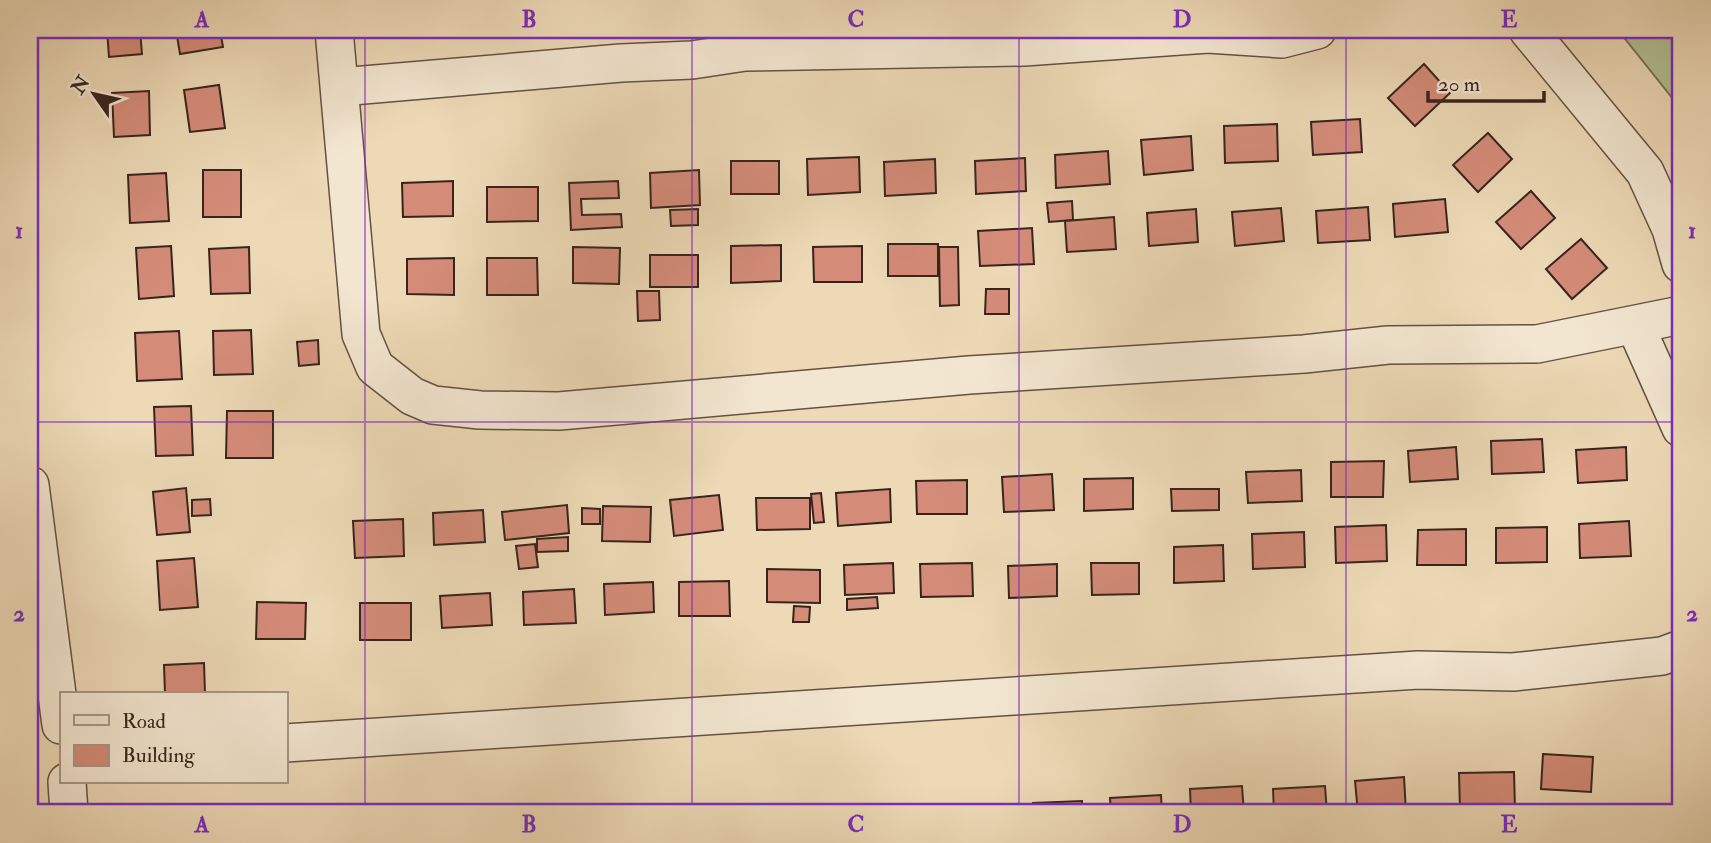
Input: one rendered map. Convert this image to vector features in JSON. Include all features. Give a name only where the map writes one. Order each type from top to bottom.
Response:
[{"type":"street","points":[[334,30],[361,334],[375,367],[412,397],[433,405],[480,410],[559,411],[969,375],[1304,354],[1388,345],[1537,344],[1681,315]]},
{"type":"street","points":[[340,87],[621,62],[692,60],[745,52],[1024,47],[1208,33],[1282,39],[1317,30]]},
{"type":"street","points":[[1528,30],[1645,172],[1671,229],[1681,264]]},
{"type":"street","points":[[1635,325],[1681,428]]},
{"type":"street","points":[[30,485],[60,717]]},
{"type":"street","points":[[287,743],[1404,670],[1514,672],[1662,656],[1681,649]]},
{"type":"street","points":[[67,784],[69,813]]},
{"type":"green space","points":[[1618,30],[1681,30],[1681,109]]},
{"type":"building","points":[[107,30],[140,30],[142,54],[109,57]]},
{"type":"building","points":[[176,30],[220,30],[223,47],[180,54]]},
{"type":"building","points":[[1424,64],[1450,93],[1415,126],[1388,98]]},
{"type":"building","points":[[219,85],[225,128],[190,132],[184,90]]},
{"type":"building","points":[[149,91],[150,135],[114,137],[112,93]]},
{"type":"building","points":[[1360,119],[1362,152],[1313,155],[1311,122]]},
{"type":"building","points":[[1277,124],[1278,161],[1225,163],[1224,126]]},
{"type":"building","points":[[1488,133],[1512,159],[1478,192],[1453,165]]},
{"type":"building","points":[[1191,136],[1193,170],[1144,175],[1141,140]]},
{"type":"building","points":[[1108,151],[1110,184],[1056,188],[1055,155]]},
{"type":"building","points":[[859,157],[860,192],[808,195],[807,159]]},
{"type":"building","points":[[1025,158],[1026,191],[976,194],[975,161]]},
{"type":"building","points":[[935,159],[936,193],[885,196],[884,162]]},
{"type":"building","points":[[731,161],[779,161],[779,194],[731,194]]},
{"type":"building","points":[[203,170],[241,170],[241,217],[203,217]]},
{"type":"building","points":[[699,170],[700,205],[651,208],[650,173]]},
{"type":"building","points":[[166,173],[169,221],[130,223],[128,175]]},
{"type":"building","points":[[453,181],[453,216],[403,217],[402,183]]},
{"type":"building","points":[[618,181],[619,198],[581,199],[582,215],[621,214],[622,227],[571,230],[569,183]]},
{"type":"building","points":[[487,187],[538,187],[538,221],[487,222]]},
{"type":"building","points":[[1531,191],[1555,218],[1521,249],[1496,222]]},
{"type":"building","points":[[1445,199],[1448,232],[1395,237],[1393,204]]},
{"type":"building","points":[[1072,201],[1073,220],[1049,222],[1047,203]]},
{"type":"building","points":[[1368,207],[1370,240],[1318,243],[1316,211]]},
{"type":"building","points":[[1281,208],[1284,241],[1235,246],[1232,212]]},
{"type":"building","points":[[698,209],[698,225],[671,226],[670,210]]},
{"type":"building","points":[[1196,209],[1198,242],[1149,246],[1147,213]]},
{"type":"building","points":[[1114,217],[1116,249],[1067,252],[1065,221]]},
{"type":"building","points":[[1032,228],[1034,264],[980,266],[978,231]]},
{"type":"building","points":[[1581,239],[1607,268],[1572,299],[1546,269]]},
{"type":"building","points":[[888,244],[938,244],[938,276],[888,276]]},
{"type":"building","points":[[781,245],[781,281],[731,283],[731,246]]},
{"type":"building","points":[[171,246],[174,296],[139,299],[136,248]]},
{"type":"building","points":[[862,246],[862,282],[814,282],[813,247]]},
{"type":"building","points":[[249,247],[250,293],[211,294],[209,249]]},
{"type":"building","points":[[573,247],[620,248],[619,284],[573,283]]},
{"type":"building","points":[[939,247],[958,247],[959,305],[940,306]]},
{"type":"building","points":[[650,255],[698,255],[698,287],[650,287]]},
{"type":"building","points":[[454,258],[454,295],[407,294],[407,259]]},
{"type":"building","points":[[487,258],[537,258],[538,295],[487,295]]},
{"type":"building","points":[[986,289],[1009,289],[1009,314],[985,314]]},
{"type":"building","points":[[637,291],[659,291],[660,320],[638,321]]},
{"type":"building","points":[[251,330],[253,374],[214,375],[213,331]]},
{"type":"building","points":[[179,331],[182,379],[137,381],[135,333]]},
{"type":"building","points":[[318,340],[319,364],[299,366],[297,342]]},
{"type":"building","points":[[191,406],[193,455],[156,456],[154,407]]},
{"type":"building","points":[[227,411],[273,411],[273,458],[226,458]]},
{"type":"building","points":[[1542,439],[1544,472],[1492,474],[1491,441]]},
{"type":"building","points":[[1456,447],[1458,479],[1410,482],[1408,451]]},
{"type":"building","points":[[1626,447],[1627,480],[1578,483],[1576,450]]},
{"type":"building","points":[[1384,461],[1383,497],[1331,497],[1331,462]]},
{"type":"building","points":[[1301,470],[1302,501],[1248,503],[1246,472]]},
{"type":"building","points":[[1052,474],[1054,510],[1004,512],[1002,477]]},
{"type":"building","points":[[1133,478],[1133,509],[1084,511],[1084,479]]},
{"type":"building","points":[[967,480],[967,514],[917,514],[916,481]]},
{"type":"building","points":[[186,488],[190,532],[157,535],[153,492]]},
{"type":"building","points":[[890,489],[891,522],[838,526],[836,493]]},
{"type":"building","points":[[1171,489],[1219,489],[1219,510],[1172,511]]},
{"type":"building","points":[[821,493],[824,522],[814,523],[811,494]]},
{"type":"building","points":[[719,495],[723,530],[674,536],[670,500]]},
{"type":"building","points":[[756,498],[810,498],[810,529],[757,530]]},
{"type":"building","points":[[210,499],[211,515],[192,516],[192,500]]},
{"type":"building","points":[[567,505],[569,533],[505,540],[502,512]]},
{"type":"building","points":[[603,506],[651,507],[650,542],[602,541]]},
{"type":"building","points":[[582,508],[600,509],[600,524],[582,524]]},
{"type":"building","points":[[483,510],[485,542],[434,545],[433,513]]},
{"type":"building","points":[[403,519],[404,556],[355,558],[353,521]]},
{"type":"building","points":[[1629,521],[1631,556],[1580,558],[1579,524]]},
{"type":"building","points":[[1386,525],[1387,561],[1336,563],[1335,527]]},
{"type":"building","points":[[1547,527],[1547,562],[1496,563],[1496,528]]},
{"type":"building","points":[[1466,529],[1466,565],[1417,565],[1418,530]]},
{"type":"building","points":[[1304,532],[1305,567],[1253,569],[1252,534]]},
{"type":"building","points":[[568,537],[568,551],[537,552],[537,539]]},
{"type":"building","points":[[535,544],[538,567],[519,569],[516,546]]},
{"type":"building","points":[[1223,545],[1224,581],[1174,583],[1174,547]]},
{"type":"building","points":[[194,558],[198,607],[160,610],[157,561]]},
{"type":"building","points":[[893,563],[894,593],[845,595],[844,565]]},
{"type":"building","points":[[972,563],[973,596],[921,597],[920,564]]},
{"type":"building","points":[[1091,563],[1139,563],[1139,594],[1092,595]]},
{"type":"building","points":[[1057,564],[1057,596],[1009,598],[1008,566]]},
{"type":"building","points":[[767,569],[820,570],[820,603],[767,602]]},
{"type":"building","points":[[729,581],[730,616],[679,616],[679,582]]},
{"type":"building","points":[[653,582],[654,612],[605,615],[604,584]]},
{"type":"building","points":[[574,589],[576,623],[524,625],[523,592]]},
{"type":"building","points":[[490,593],[492,625],[442,628],[440,596]]},
{"type":"building","points":[[877,597],[878,608],[847,610],[847,599]]},
{"type":"building","points":[[257,602],[306,603],[305,639],[256,639]]},
{"type":"building","points":[[360,603],[411,603],[411,640],[360,640]]},
{"type":"building","points":[[794,606],[810,607],[809,622],[793,622]]},
{"type":"building","points":[[204,663],[205,692],[165,692],[164,665]]},
{"type":"building","points":[[1543,754],[1593,757],[1591,792],[1541,789]]},
{"type":"building","points":[[1514,772],[1515,809],[1460,810],[1459,773]]},
{"type":"building","points":[[1404,777],[1406,812],[1358,813],[1355,781]]},
{"type":"building","points":[[1242,786],[1244,813],[1191,813],[1190,789]]},
{"type":"building","points":[[1325,786],[1327,813],[1274,813],[1273,789]]},
{"type":"building","points":[[1161,795],[1162,813],[1111,813],[1110,798]]},
{"type":"building","points":[[1082,801],[1082,813],[1033,813],[1033,803]]}]
